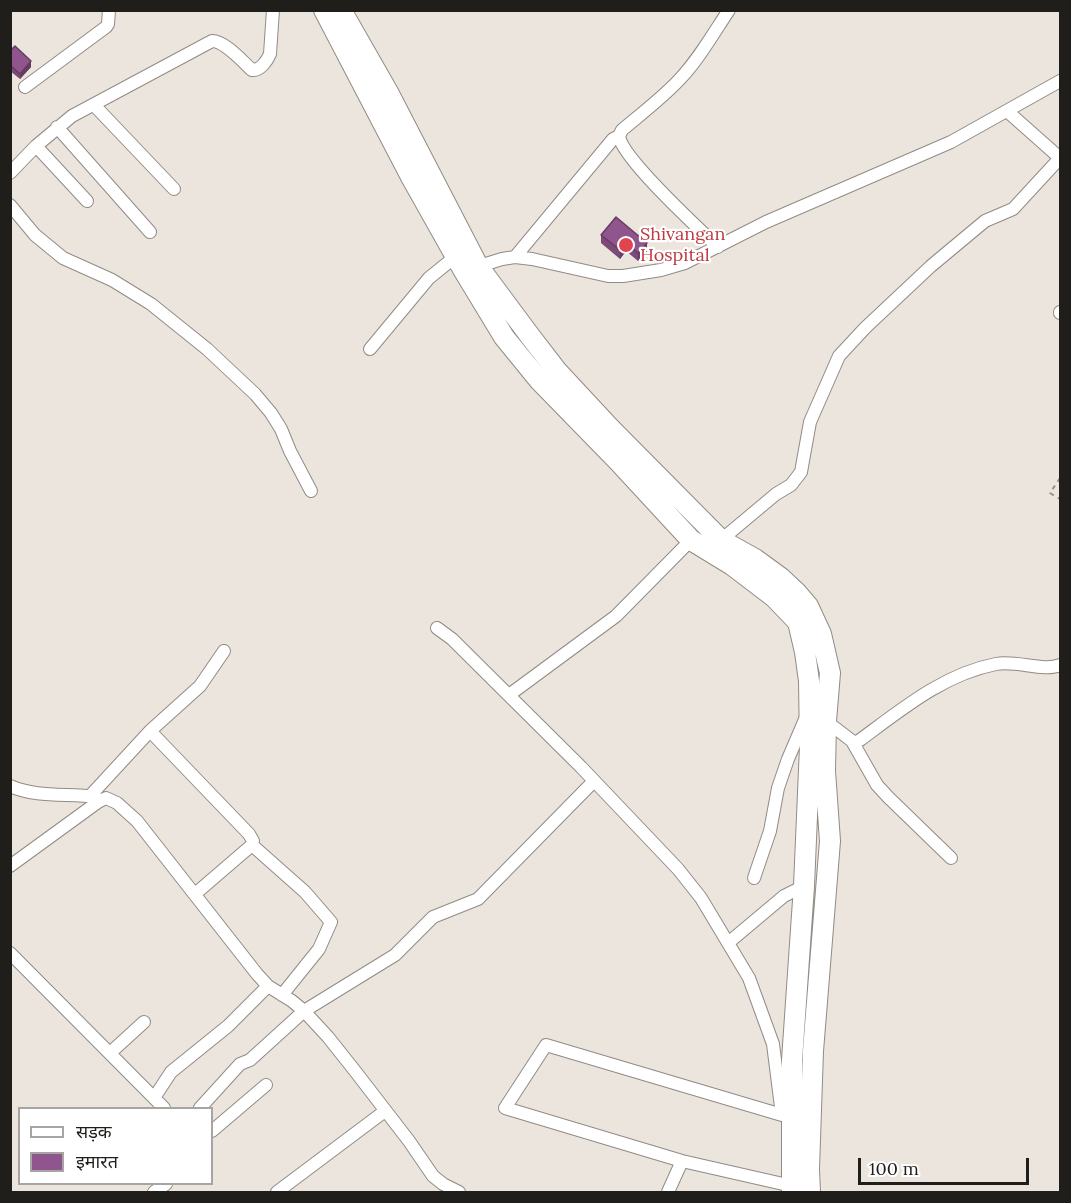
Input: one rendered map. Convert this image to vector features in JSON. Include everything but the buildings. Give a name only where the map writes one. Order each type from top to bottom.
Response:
[{"type":"highway","points":[[324,10],[410,175],[466,265],[557,371],[721,540],[756,559],[796,592],[808,606],[821,634],[830,673],[825,771],[830,841],[813,1051],[809,1169],[798,1190]]},
{"type":"highway","points":[[340,10],[389,94],[466,265],[504,337],[539,380],[691,540],[774,597],[798,622],[805,652],[810,708],[804,886],[788,1115],[798,1190]]},
{"type":"street","points":[[25,87],[106,27],[109,10]]},
{"type":"street","points":[[10,173],[36,146],[72,116],[212,41],[218,41],[224,45],[252,70],[259,69],[270,54],[273,10]]},
{"type":"street","points":[[515,257],[613,139],[680,79],[729,10]]},
{"type":"street","points":[[370,349],[429,279],[466,265],[515,257],[609,276],[661,270],[685,263],[766,222],[951,142],[1060,81]]},
{"type":"street","points":[[94,105],[174,189]]},
{"type":"street","points":[[721,540],[790,485],[801,472],[810,422],[838,356],[931,266],[985,221],[1013,209],[1060,158],[1008,111]]},
{"type":"street","points":[[57,128],[150,232]]},
{"type":"street","points":[[619,136],[618,138],[640,168],[718,247]]},
{"type":"street","points":[[36,146],[87,201]]},
{"type":"street","points":[[10,205],[35,236],[63,258],[112,280],[151,304],[231,371],[271,413],[311,491]]},
{"type":"street","points":[[509,696],[615,616],[691,540]]},
{"type":"street","points":[[437,628],[452,639],[594,781],[678,869],[701,898],[749,978],[773,1044],[788,1115],[546,1045],[505,1108],[682,1161],[798,1190]]},
{"type":"street","points":[[90,796],[150,731],[200,686],[224,651]]},
{"type":"street","points":[[852,741],[860,740],[913,702],[952,678],[998,663],[1051,667],[1060,665]]},
{"type":"street","points":[[754,878],[770,831],[788,759],[810,708]]},
{"type":"street","points":[[826,721],[852,741],[869,772],[883,791],[951,858]]},
{"type":"street","points":[[150,731],[249,834],[253,841],[252,845],[195,894]]},
{"type":"street","points":[[201,1107],[240,1064],[250,1060],[304,1011],[395,955],[433,917],[478,899],[594,781]]},
{"type":"street","points":[[10,786],[42,794],[106,798],[117,803],[137,821],[257,974],[268,986],[304,1011],[328,1037],[433,1176],[459,1192]]},
{"type":"street","points":[[10,866],[106,798]]},
{"type":"street","points":[[252,845],[305,892],[331,922],[319,949],[282,995]]},
{"type":"street","points":[[728,943],[784,896],[804,886]]},
{"type":"street","points":[[10,952],[163,1107]]},
{"type":"street","points":[[154,1098],[171,1072],[228,1026],[268,986]]},
{"type":"street","points":[[110,1053],[144,1022]]},
{"type":"street","points":[[213,1130],[266,1085]]},
{"type":"street","points":[[277,1192],[385,1111]]},
{"type":"street","points":[[668,1192],[682,1161]]},
{"type":"path","points":[[1060,478],[1050,493],[1060,500]]},
{"type":"place","name":"Shivangan Hospital","points":[[626,245]]}]
